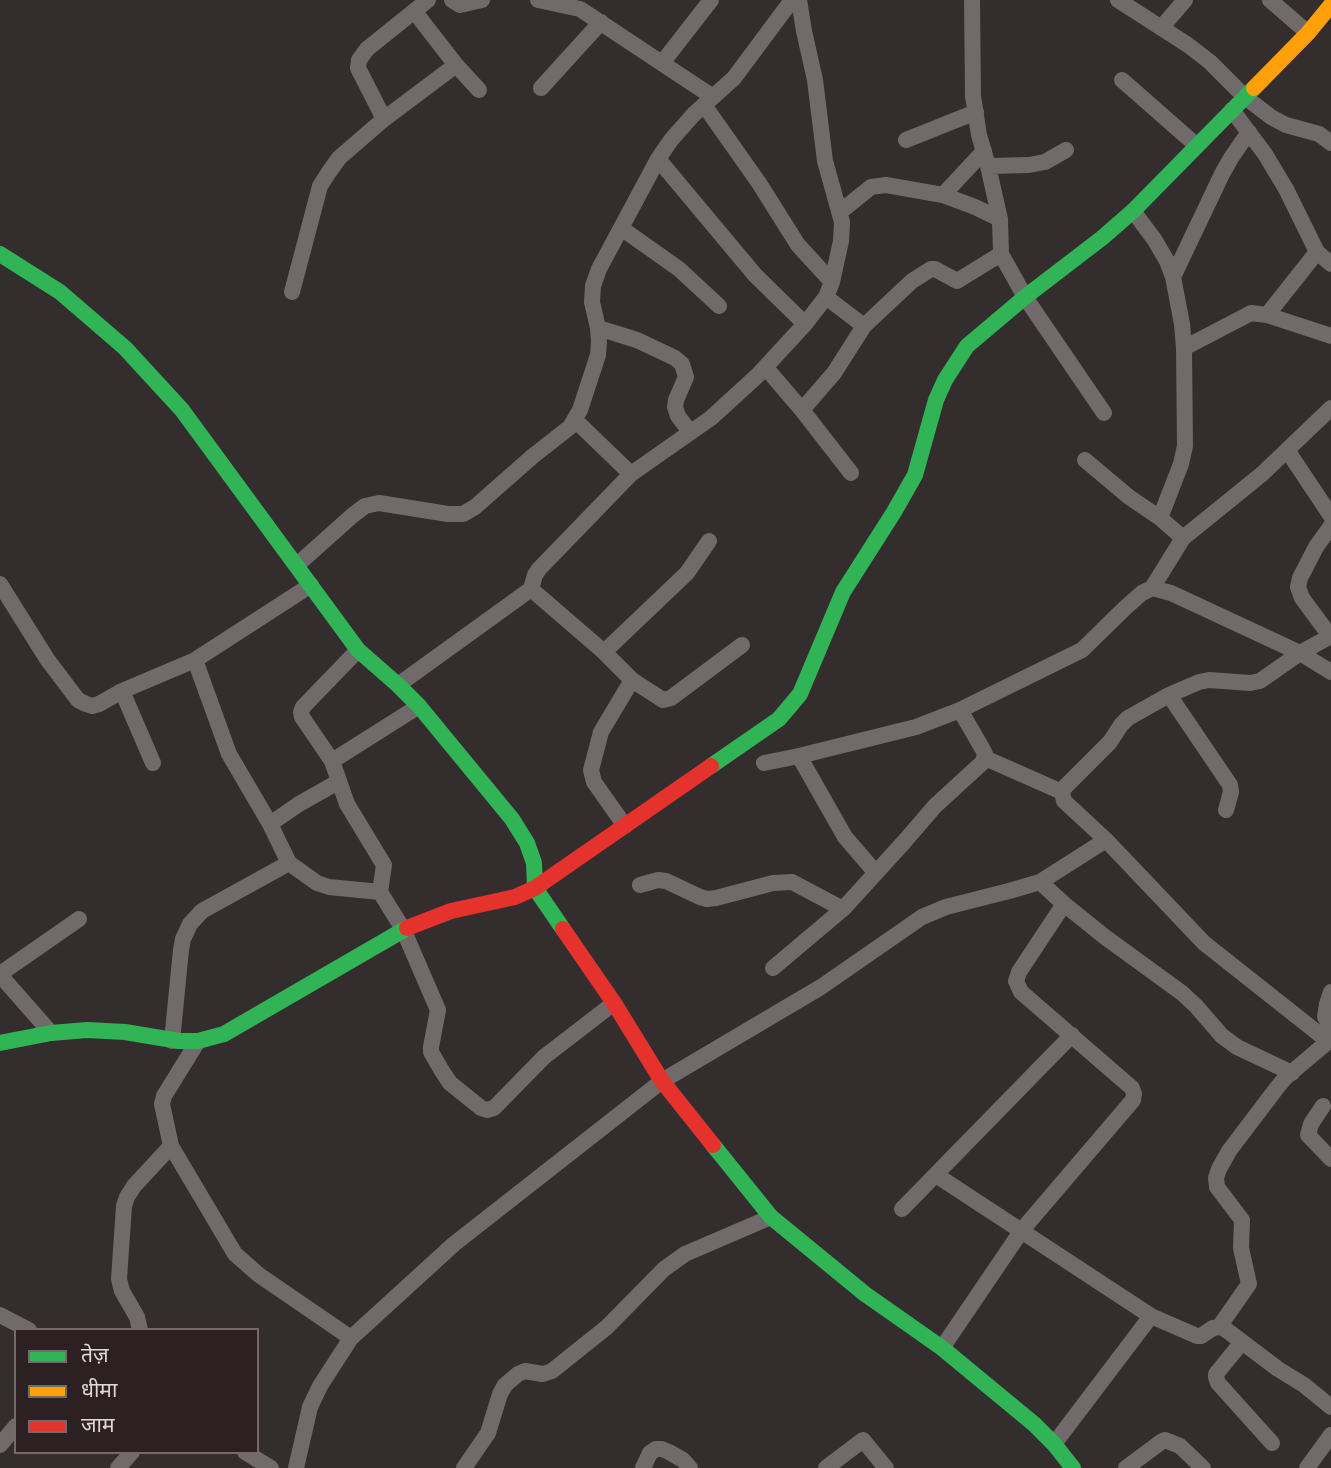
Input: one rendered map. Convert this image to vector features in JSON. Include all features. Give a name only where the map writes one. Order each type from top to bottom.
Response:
[{"type":"street","points":[[384,119],[358,68],[359,60],[367,49],[428,0]]},
{"type":"street","points":[[452,0],[460,5],[482,0]]},
{"type":"street","points":[[538,0],[578,4],[662,63],[708,101],[829,290],[864,326]]},
{"type":"street","points":[[662,63],[711,0]]},
{"type":"street","points":[[297,565],[365,506],[379,503],[463,514],[475,507],[566,430],[580,410],[598,355],[598,328],[592,302],[593,286],[599,269],[671,140],[734,78],[792,0]]},
{"type":"street","points":[[398,685],[531,589],[539,569],[631,474],[711,418],[766,368],[805,324],[829,290],[841,241],[840,212],[825,160],[815,80],[799,0]]},
{"type":"street","points":[[972,0],[973,96],[1000,219],[1001,254],[1025,298],[1104,413]]},
{"type":"street","points":[[1118,0],[1188,45],[1210,62],[1245,97],[1277,121],[1314,132],[1331,143]]},
{"type":"street","points":[[1161,28],[1185,0]]},
{"type":"street","points":[[1270,0],[1308,33]]},
{"type":"street","points":[[414,11],[479,90]]},
{"type":"street","points":[[0,1043],[51,1033],[87,1030],[125,1032],[172,1041],[198,1041],[224,1034],[403,929],[451,911],[515,897],[536,888],[779,719],[800,694],[843,592],[915,475],[936,400],[945,380],[967,346],[1133,211],[1308,33],[1328,16]]},
{"type":"street","points":[[541,88],[601,22]]},
{"type":"street","points":[[292,292],[320,186],[339,158],[384,119],[456,65]]},
{"type":"street","points":[[1122,80],[1196,145]]},
{"type":"street","points":[[1232,110],[1265,154],[1317,251],[1331,264]]},
{"type":"street","points":[[906,141],[976,112]]},
{"type":"street","points":[[1173,276],[1222,174],[1249,132]]},
{"type":"street","points":[[943,195],[986,158],[1029,165],[1045,162],[1066,150]]},
{"type":"street","points":[[658,159],[755,275],[805,324]]},
{"type":"street","points":[[840,212],[871,187],[878,185],[943,195],[975,206],[1000,219]]},
{"type":"street","points":[[1133,211],[1167,261],[1173,276],[1182,324],[1185,446],[1181,464],[1160,518]]},
{"type":"street","points":[[621,228],[680,269],[719,306]]},
{"type":"street","points":[[1267,315],[1317,251]]},
{"type":"street","points":[[0,254],[60,292],[125,348],[182,410],[358,650],[419,706],[512,819],[527,844],[534,863],[536,888],[614,1003],[662,1081],[771,1217],[865,1294],[942,1348],[1034,1424],[1073,1468]]},
{"type":"street","points":[[802,410],[834,373],[864,326],[912,281],[935,269],[957,281],[1001,254]]},
{"type":"street","points":[[1184,348],[1251,313],[1267,315],[1331,336]]},
{"type":"street","points":[[598,328],[637,340],[682,364],[686,377],[674,407],[690,432]]},
{"type":"street","points":[[766,368],[851,473]]},
{"type":"street","points":[[1152,589],[1183,538],[1262,474],[1331,408]]},
{"type":"street","points":[[575,419],[631,474]]},
{"type":"street","points":[[1287,450],[1331,516]]},
{"type":"street","points":[[1084,460],[1183,538]]},
{"type":"street","points":[[1062,792],[1110,742],[1128,718],[1168,695],[1199,682],[1260,681],[1330,636],[1302,598],[1298,587],[1316,547],[1331,526]]},
{"type":"street","points":[[604,652],[687,573],[709,541]]},
{"type":"street","points":[[0,584],[47,659],[78,700],[92,706],[195,660],[311,585]]},
{"type":"street","points":[[531,589],[632,680],[663,700],[671,698],[742,645]]},
{"type":"street","points":[[764,763],[916,727],[960,710],[1082,650],[1142,593],[1152,589],[1171,593],[1300,653],[1331,672]]},
{"type":"street","points":[[358,650],[303,707],[302,717],[332,761],[347,804],[384,864],[380,892],[403,929],[438,1010],[431,1052],[450,1083],[481,1108],[494,1108],[550,1052],[614,1003]]},
{"type":"street","points":[[195,660],[229,754],[270,824],[289,863],[317,883],[329,887],[380,892]]},
{"type":"street","points":[[625,826],[594,782],[592,770],[601,732],[632,680]]},
{"type":"street","points":[[122,691],[152,762]]},
{"type":"street","points":[[1168,695],[1230,785],[1226,810]]},
{"type":"street","points":[[332,761],[419,706]]},
{"type":"street","points":[[960,710],[985,758],[1062,792],[1065,801],[1106,839],[1203,943],[1330,1036]]},
{"type":"street","points":[[799,756],[845,837],[876,873]]},
{"type":"street","points":[[773,968],[843,909],[935,806],[985,758]]},
{"type":"street","points":[[270,824],[338,782]]},
{"type":"street","points":[[300,1463],[310,1407],[320,1386],[351,1338],[454,1244],[662,1081],[821,987],[922,917],[946,907],[1040,882],[1106,839]]},
{"type":"street","points":[[172,1041],[181,950],[190,924],[202,911],[289,863]]},
{"type":"street","points":[[640,885],[658,880],[666,881],[707,899],[773,883],[792,883],[843,909]]},
{"type":"street","points":[[1040,882],[1105,937],[1182,993],[1237,1047],[1292,1073]]},
{"type":"street","points":[[942,1348],[1022,1230],[1133,1100],[1132,1088],[1021,992],[1016,981],[1018,972],[1064,904]]},
{"type":"street","points":[[51,1033],[0,974],[79,919]]},
{"type":"street","points":[[1330,1036],[1325,1010],[1331,992]]},
{"type":"street","points":[[902,1209],[1072,1035]]},
{"type":"street","points":[[1219,1327],[1249,1284],[1241,1248],[1242,1220],[1217,1186],[1216,1178],[1229,1151],[1276,1089],[1330,1036]]},
{"type":"street","points":[[198,1041],[164,1096],[162,1104],[172,1146],[235,1254],[259,1275],[351,1338]]},
{"type":"street","points":[[1323,1106],[1311,1124],[1308,1135],[1331,1159]]},
{"type":"street","points":[[140,1328],[119,1279],[124,1206],[134,1186],[172,1146]]},
{"type":"street","points":[[936,1175],[1150,1316],[1197,1336],[1213,1328],[1225,1329],[1331,1407]]},
{"type":"street","points":[[464,1468],[488,1433],[505,1385],[518,1374],[525,1371],[543,1374],[552,1371],[607,1327],[664,1269],[685,1254],[771,1217]]},
{"type":"street","points":[[0,1315],[25,1328]]},
{"type":"street","points":[[1054,1444],[1150,1316]]},
{"type":"street","points":[[1242,1342],[1216,1377],[1218,1383],[1272,1443]]},
{"type":"street","points":[[0,1445],[14,1428]]},
{"type":"street","points":[[1307,1468],[1331,1435]]},
{"type":"street","points":[[826,1468],[863,1440],[886,1468]]},
{"type":"street","points":[[1126,1468],[1165,1440],[1180,1446],[1203,1468]]},
{"type":"street","points":[[643,1468],[650,1453],[656,1449],[669,1452],[683,1460],[690,1468]]},
{"type":"street","points":[[118,1468],[130,1454]]},
{"type":"street","points":[[248,1454],[271,1468]]},
{"type":"traffic: fast","points":[[711,766],[779,719],[800,694],[843,592],[915,475],[936,400],[945,380],[967,346],[1133,211],[1254,88]]},
{"type":"traffic: fast","points":[[0,254],[60,292],[125,348],[182,410],[358,650],[419,706],[512,819],[527,843],[534,863],[535,888],[563,929]]},
{"type":"traffic: fast","points":[[0,1043],[51,1033],[87,1030],[125,1032],[179,1041],[198,1041],[224,1034],[407,928]]},
{"type":"traffic: fast","points":[[713,1145],[771,1217],[865,1294],[942,1348],[1034,1424],[1073,1468]]},
{"type":"traffic: slow","points":[[1254,88],[1308,33],[1331,5]]},
{"type":"traffic: jam","points":[[407,928],[451,911],[515,897],[535,888],[711,766]]},
{"type":"traffic: jam","points":[[563,929],[614,1003],[662,1081],[713,1145]]}]
